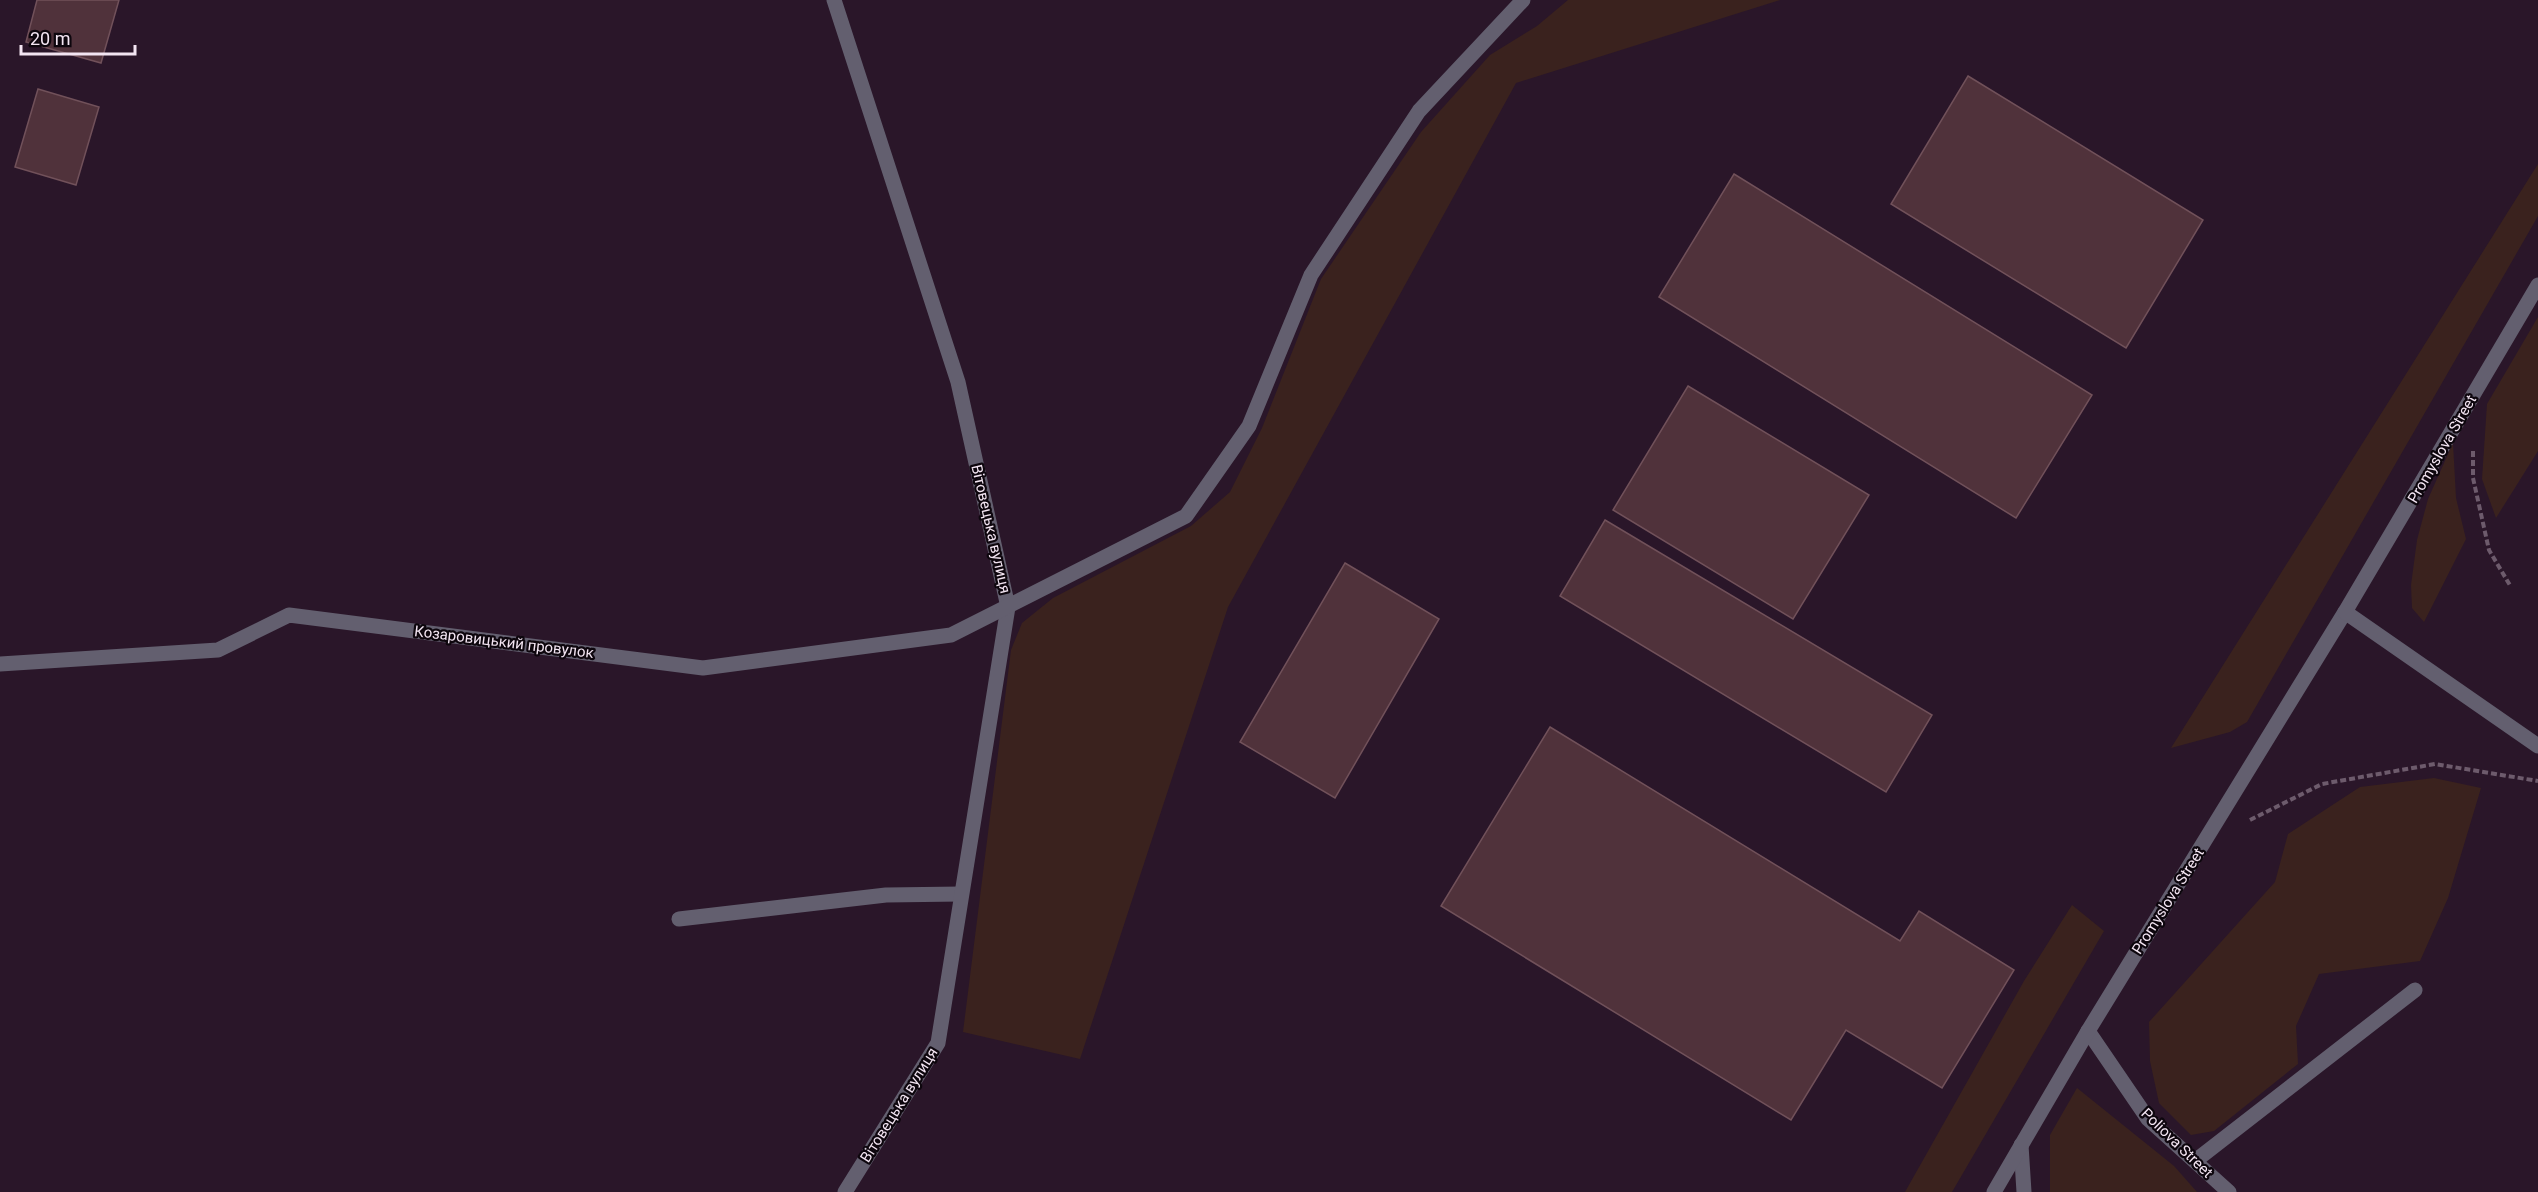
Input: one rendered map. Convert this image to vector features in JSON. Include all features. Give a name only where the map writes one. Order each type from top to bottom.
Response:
[{"type":"street","name":"Вітовецька вулиця","points":[[834,0],[958,382],[1008,607],[938,1043],[845,1192]]},
{"type":"street","name":"Козаровицький провулок","points":[[0,664],[218,650],[289,615],[703,668],[951,635],[1186,516],[1250,426],[1317,265],[1419,111],[1523,0]]},
{"type":"street","name":"Promyslova Street","points":[[1994,1192],[2088,1031],[2345,612],[2538,285]]},
{"type":"street","points":[[2345,612],[2538,746]]},
{"type":"street","points":[[679,919],[886,895],[961,894]]},
{"type":"street","points":[[2195,1161],[2415,990]]},
{"type":"street","name":"Poliova Street","points":[[2088,1031],[2148,1119],[2229,1192]]},
{"type":"street","points":[[2021,1145],[2024,1192]]},
{"type":"path","points":[[2473,443],[2473,478],[2489,550],[2511,587]]},
{"type":"path","points":[[2203,844],[2322,784],[2434,765],[2538,781]]},
{"type":"shaded area","points":[[1568,0],[1780,0],[1516,83],[1228,607],[1080,1059],[963,1032],[1011,650],[1022,623],[1053,598],[1191,526],[1230,492],[1262,428],[1321,279],[1421,132],[1490,55],[1537,26]]},
{"type":"shaded area","points":[[2538,164],[2538,216],[2247,722],[2230,732],[2171,748]]},
{"type":"shaded area","points":[[2538,317],[2538,451],[2496,518],[2482,479],[2487,404]]},
{"type":"shaded area","points":[[2453,443],[2456,498],[2466,539],[2424,622],[2412,608],[2411,585],[2417,540],[2428,499]]},
{"type":"shaded area","points":[[2434,778],[2481,788],[2448,898],[2420,961],[2319,974],[2296,1026],[2298,1064],[2214,1131],[2191,1135],[2159,1103],[2150,1061],[2149,1022],[2275,882],[2288,834],[2360,787]]},
{"type":"shaded area","points":[[2072,905],[2104,931],[1952,1192],[1905,1192],[2024,981]]},
{"type":"shaded area","points":[[2077,1088],[2174,1166],[2197,1192],[2050,1192],[2050,1135]]},
{"type":"building","points":[[37,0],[119,0],[101,63],[26,42]]},
{"type":"building","points":[[1968,76],[2203,220],[2126,348],[1891,204]]},
{"type":"building","points":[[38,89],[99,107],[76,185],[15,167]]},
{"type":"building","points":[[1734,174],[2092,395],[2016,518],[1659,297]]},
{"type":"building","points":[[1688,386],[1869,495],[1793,619],[1613,510]]},
{"type":"building","points":[[1605,520],[1932,715],[1886,792],[1560,596]]},
{"type":"building","points":[[1345,563],[1439,619],[1335,798],[1240,742]]},
{"type":"building","points":[[1550,727],[1900,941],[1919,911],[2014,970],[1942,1088],[1846,1030],[1791,1120],[1441,906]]}]
